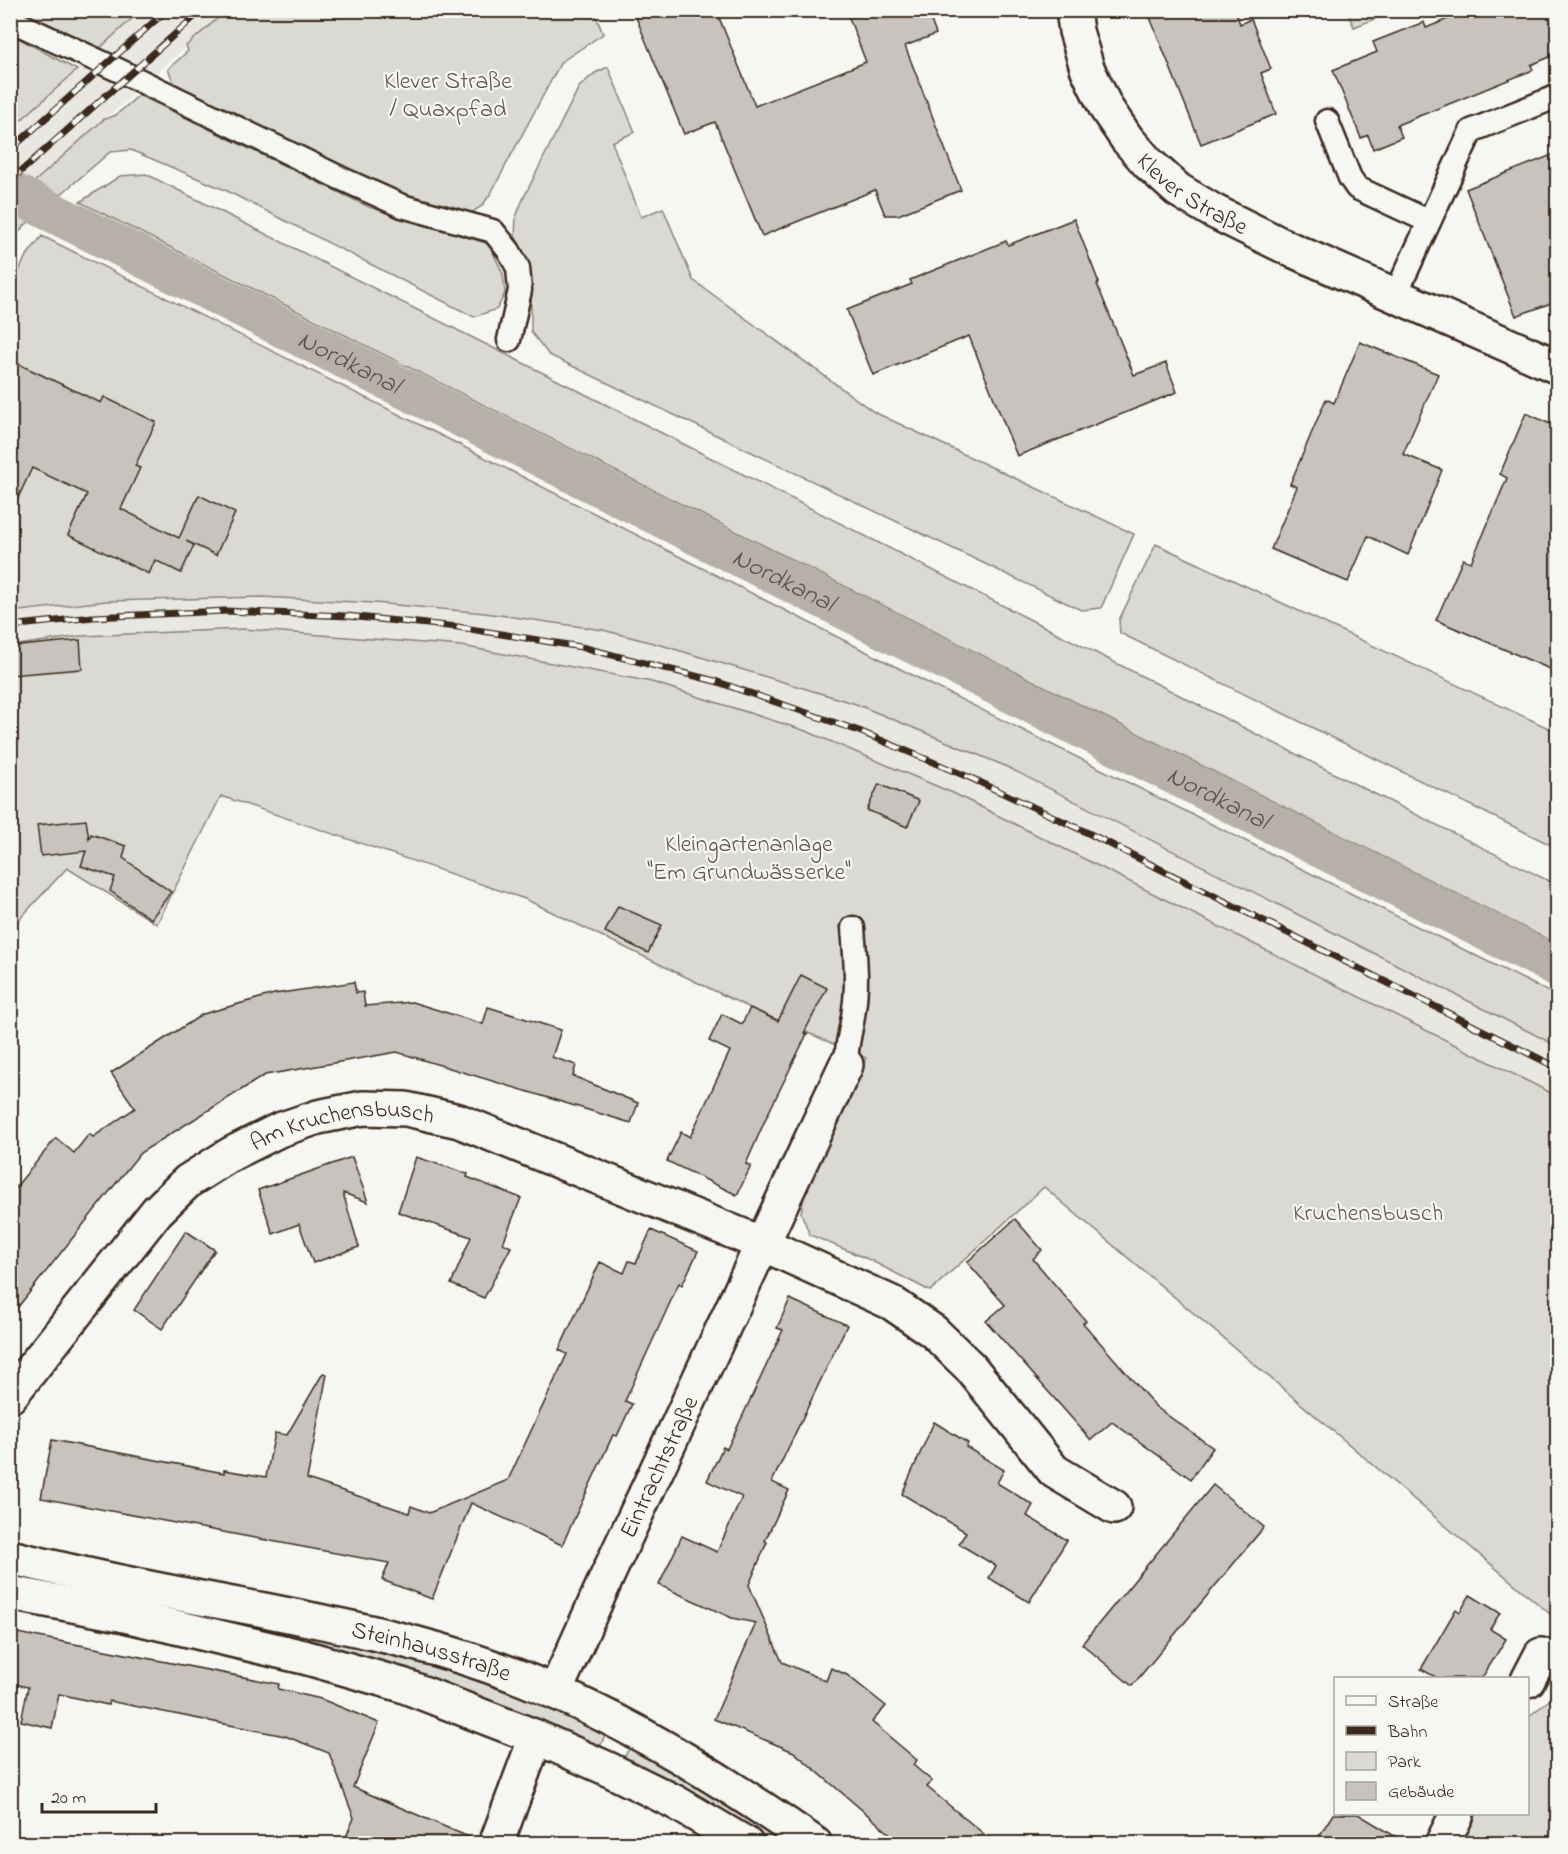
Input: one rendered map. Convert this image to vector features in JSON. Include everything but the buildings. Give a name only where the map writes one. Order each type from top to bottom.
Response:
[{"type":"street","name":"Klever Straße","points":[[1072,10],[1086,68],[1106,108],[1149,164],[1178,190],[1213,211],[1292,250],[1557,367]]},
{"type":"street","name":"Eintrachtstraße","points":[[555,1692],[846,1065]]},
{"type":"street","name":"Am Kruchensbusch","points":[[10,1396],[157,1212],[189,1181],[231,1154],[279,1130],[318,1117],[363,1108],[406,1109],[459,1121],[763,1244]]},
{"type":"street","points":[[763,1244],[892,1304],[934,1332],[970,1367],[1054,1471],[1114,1507]]},
{"type":"street","name":"Steinhausstraße","points":[[10,1557],[78,1574],[317,1621],[421,1645],[489,1666],[555,1692],[626,1726],[690,1761],[753,1801],[814,1844]]},
{"type":"street","name":"Steinhausstraße","points":[[10,1593],[120,1614],[304,1657],[402,1685],[536,1737],[606,1768],[675,1802],[746,1844]]},
{"type":"street","points":[[496,1844],[536,1737]]},
{"type":"street","points":[[1442,1844],[1456,1815]]},
{"type":"lane","points":[[10,21],[402,206],[493,231],[518,268],[520,290],[509,340]]},
{"type":"lane","points":[[1395,296],[1471,131],[1557,96]]},
{"type":"lane","points":[[1327,121],[1350,178],[1357,188],[1428,221]]},
{"type":"lane","points":[[846,1065],[846,1044],[854,1008],[853,928]]},
{"type":"shaded area","points":[[140,11],[226,11],[11,203],[11,129]]},
{"type":"shaded area","points":[[262,597],[374,603],[485,613],[603,630],[661,645],[856,704],[1005,767],[1557,1046],[1557,1096],[953,793],[806,731],[652,682],[461,646],[244,629],[81,636],[11,646],[10,612],[106,601]]},
{"type":"green space","points":[[21,11],[140,11],[100,48]]},
{"type":"green space","name":"Klever Straße / Quaxpfad","points":[[226,11],[594,11],[603,34],[561,62],[491,193],[482,206],[471,213],[387,189],[175,86],[168,69],[188,51],[186,46]]},
{"type":"green space","points":[[1347,11],[1395,11],[1354,27]]},
{"type":"green space","points":[[11,34],[77,70],[11,129]]},
{"type":"green space","points":[[608,67],[635,132],[612,142],[641,217],[663,208],[693,280],[874,412],[1134,534],[1101,608],[1081,610],[549,355],[531,332],[531,286],[525,255],[515,236],[516,217],[579,87],[595,73]]},
{"type":"green space","points":[[139,95],[369,207],[489,244],[503,274],[505,293],[497,309],[474,317],[225,190],[131,150],[110,152],[23,227],[11,244],[11,203],[103,120],[116,115]]},
{"type":"green space","points":[[146,174],[1557,885],[1557,944],[80,202],[120,176]]},
{"type":"green space","points":[[42,236],[924,681],[1557,996],[1557,1046],[1005,766],[856,704],[661,645],[603,630],[485,613],[374,603],[262,597],[106,601],[11,612],[11,288],[25,258]]},
{"type":"green space","points":[[1156,544],[1557,732],[1557,848],[1120,633],[1119,620]]},
{"type":"green space","points":[[244,629],[462,646],[652,682],[806,731],[953,793],[1557,1096],[1557,1620],[1044,1187],[930,1291],[870,1260],[810,1235],[801,1213],[804,1196],[866,1058],[750,1008],[525,899],[221,796],[157,924],[67,868],[11,928],[11,646],[81,636]]},
{"type":"green space","points":[[10,1567],[308,1630],[508,1686],[606,1733],[600,1747],[506,1707],[409,1674],[11,1582]]},
{"type":"green space","points":[[1557,1694],[1557,1843],[1462,1843],[1476,1815],[1529,1815],[1529,1716]]},
{"type":"green space","points":[[630,1747],[744,1812],[789,1843],[771,1843],[736,1819],[624,1758]]},
{"type":"waterway","name":"Nordkanal","points":[[10,191],[1558,967]]},
{"type":"railway","points":[[10,150],[167,10]]},
{"type":"railway","points":[[10,181],[202,10]]},
{"type":"railway","points":[[10,626],[93,617],[225,611],[347,616],[458,627],[581,647],[715,681],[859,731],[973,779],[1086,832],[1558,1068]]},
{"type":"park label","name":"Kleingartenanlage \"Em Grundwässerke\"","points":[[749,857]]},
{"type":"park label","name":"Kruchensbusch","points":[[1368,1212]]}]
